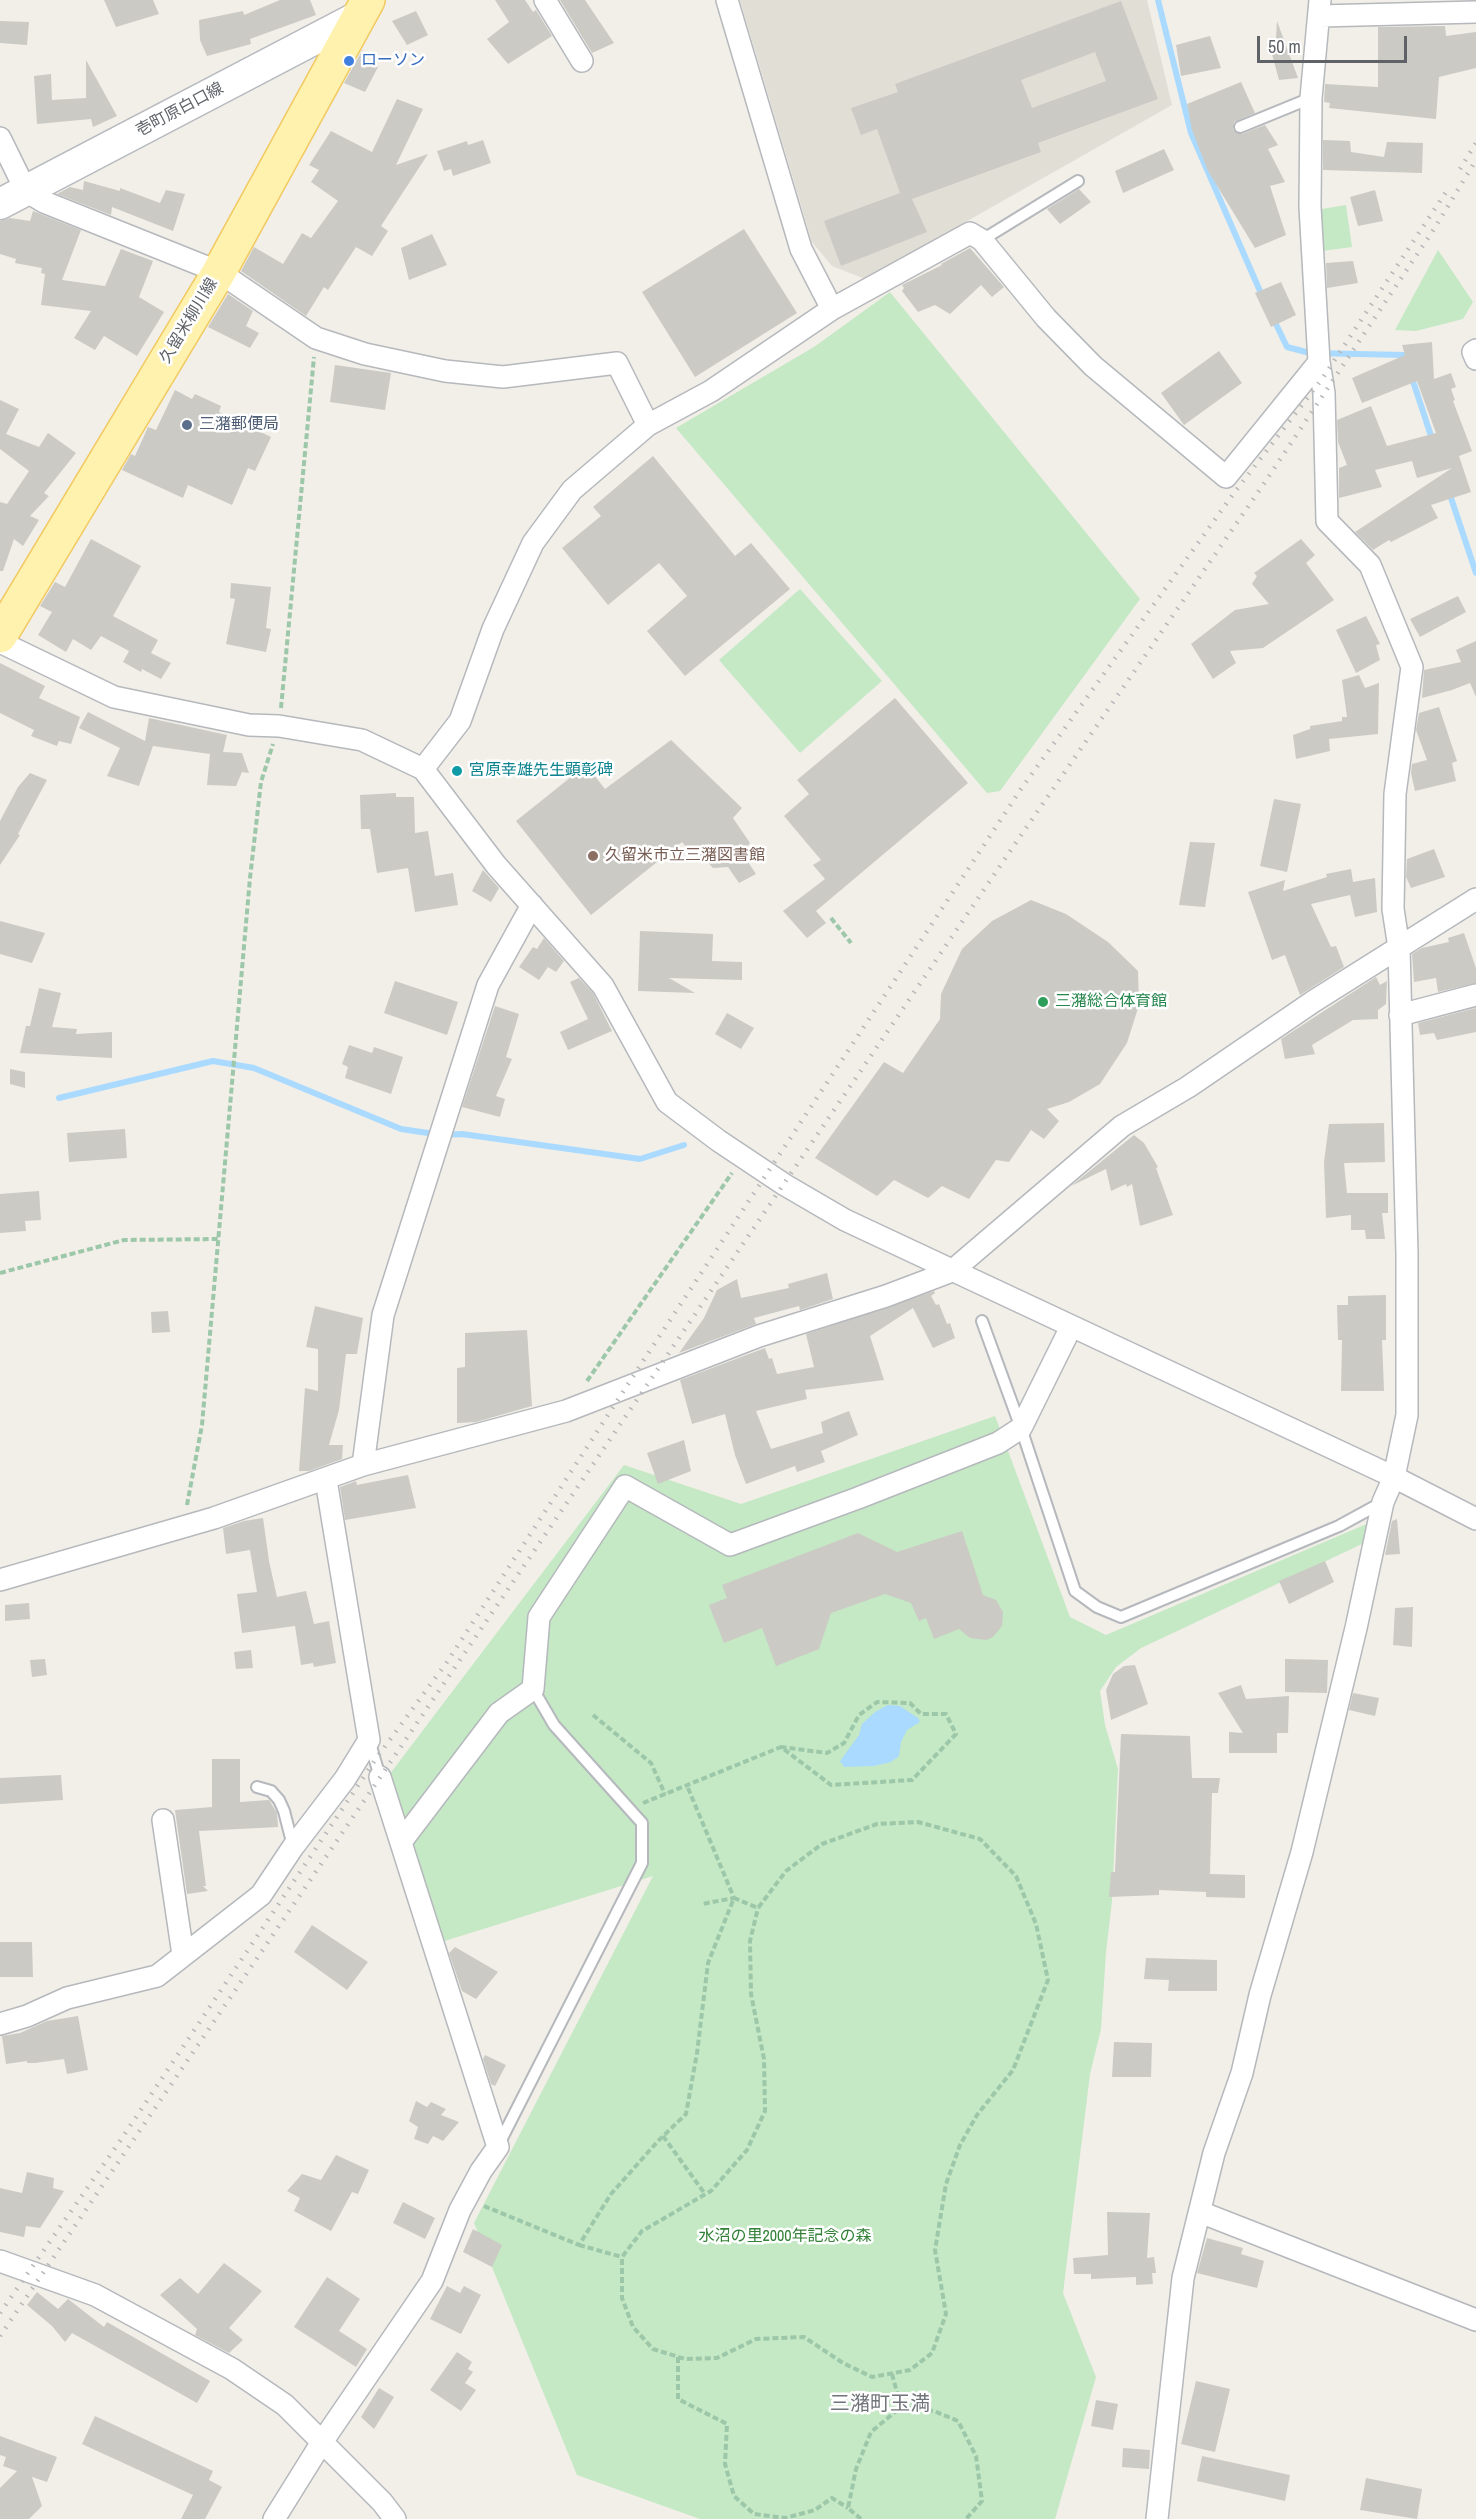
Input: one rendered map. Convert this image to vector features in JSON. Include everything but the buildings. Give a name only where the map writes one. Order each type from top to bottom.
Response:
[{"type":"main road","points":[[364,8],[392,0]]},
{"type":"main road","name":"壱町原白口線","points":[[0,204],[364,8]]},
{"type":"main road","name":"久留米柳川線","points":[[0,636],[219,272],[364,8]]},
{"type":"street","points":[[545,0],[582,61]]},
{"type":"street","points":[[727,0],[801,249],[832,309]]},
{"type":"street","points":[[1157,2519],[1183,2278],[1214,2153],[1242,2073],[1260,1995],[1302,1852],[1356,1628],[1383,1502],[1394,1477],[1407,1415],[1407,1254],[1398,948],[1393,909],[1395,794],[1412,667],[1370,565],[1327,521],[1324,393],[1319,362],[1310,207],[1311,98],[1320,8],[1476,12]]},
{"type":"street","points":[[0,138],[26,191],[44,202],[219,272],[316,338],[365,354],[445,370],[503,377],[616,363],[648,425]]},
{"type":"street","points":[[423,769],[460,721],[493,629],[533,543],[572,490],[648,425],[711,391],[832,309],[970,233],[982,240],[1046,318],[1093,366],[1226,477],[1319,362]]},
{"type":"street","points":[[1476,350],[1473,352],[1476,359]]},
{"type":"street","points":[[0,642],[114,697],[249,725],[279,726],[362,740],[423,769],[496,865],[603,986],[667,1102],[743,1157],[845,1220],[1394,1477],[1476,1519]]},
{"type":"street","points":[[0,1580],[183,1526],[326,1480],[363,1465],[566,1411],[759,1336],[886,1296],[952,1271],[1122,1126],[1188,1087],[1314,1001],[1476,898]]},
{"type":"street","points":[[363,1465],[383,1315],[488,985],[531,905]]},
{"type":"street","points":[[1400,1015],[1476,995]]},
{"type":"street","points":[[401,1842],[499,1713],[533,1689],[539,1617],[625,1486],[730,1545],[998,1443],[1021,1428],[1071,1327]]},
{"type":"street","points":[[0,2024],[27,2016],[67,1998],[157,1976],[261,1895],[293,1846],[345,1779],[369,1740],[326,1480]]},
{"type":"street","points":[[274,2519],[322,2442],[432,2281],[466,2199],[481,2171],[498,2147],[380,1777]]},
{"type":"street","points":[[163,1820],[183,1955]]},
{"type":"street","points":[[1200,2212],[1476,2320]]},
{"type":"street","points":[[0,2261],[95,2295],[232,2369],[285,2405],[382,2502],[395,2519]]},
{"type":"lane","points":[[1240,127],[1311,98]]},
{"type":"lane","points":[[982,240],[1078,182]]},
{"type":"lane","points":[[982,1321],[1021,1428],[1075,1591],[1097,1607],[1121,1617],[1339,1526],[1383,1502]]},
{"type":"lane","points":[[498,2147],[642,1863],[642,1823],[554,1725],[533,1689]]},
{"type":"lane","points":[[369,1740],[380,1777]]},
{"type":"lane","points":[[257,1788],[271,1791],[279,1800],[293,1846]]},
{"type":"path","points":[[183,1526],[202,1425],[259,793],[279,726],[286,675],[316,338]]},
{"type":"path","points":[[831,918],[851,943]]},
{"type":"path","points":[[566,1411],[743,1157]]},
{"type":"path","points":[[0,1273],[124,1240],[219,1239]]},
{"type":"path","points":[[629,1809],[781,1747],[827,1753],[844,1743],[859,1715],[877,1702],[910,1703],[921,1714],[946,1714],[956,1734],[912,1780],[831,1785],[781,1747]]},
{"type":"path","points":[[593,1714],[651,1763],[665,1794]]},
{"type":"path","points":[[579,2245],[612,2194],[663,2136],[686,2114],[697,2054],[708,1963],[734,1898],[688,1788]]},
{"type":"path","points":[[918,1822],[981,1839],[1016,1876],[1036,1924],[1048,1980],[1012,2070],[977,2115],[960,2145],[946,2184],[935,2250],[946,2314],[932,2353],[910,2370],[872,2377],[843,2363],[804,2337],[756,2339],[717,2358],[685,2359],[653,2349],[633,2327],[622,2298],[622,2257],[642,2231],[705,2194],[711,2191],[747,2150],[765,2110],[765,2059],[751,1994],[750,1941],[758,1908],[786,1871],[822,1844],[877,1824],[918,1822]]},
{"type":"path","points":[[702,1904],[734,1898],[758,1908]]},
{"type":"path","points":[[663,2136],[705,2194]]},
{"type":"path","points":[[466,2199],[579,2245],[622,2257]]},
{"type":"path","points":[[678,2357],[678,2399],[727,2424],[725,2464],[734,2496],[754,2514],[785,2518],[815,2510],[832,2498],[861,2519]]},
{"type":"path","points":[[892,2374],[901,2407]]},
{"type":"path","points":[[848,2508],[856,2469],[871,2432],[901,2407],[934,2411],[958,2421],[976,2456],[982,2501],[966,2519]]},
{"type":"shaded area","points":[[740,0],[1147,0],[1172,105],[865,279],[832,266],[812,242]]},
{"type":"green space","points":[[1346,205],[1352,247],[1315,252],[1316,210]]},
{"type":"green space","points":[[1438,250],[1473,302],[1463,319],[1416,331],[1395,330]]},
{"type":"green space","points":[[890,292],[1140,599],[1000,791],[987,793],[676,428],[814,347]]},
{"type":"green space","points":[[800,589],[882,681],[800,753],[719,660]]},
{"type":"green space","name":"水沼の里2000年記念の森","points":[[995,1416],[1070,1617],[1106,1635],[1369,1523],[1362,1544],[1141,1648],[1116,1667],[1100,1691],[1105,1725],[1118,1769],[1112,1901],[1101,2029],[1090,2074],[1063,2293],[1096,2377],[1055,2519],[700,2519],[577,2475],[474,2223],[653,1876],[435,1944],[386,1779],[624,1465],[741,1504]]},
{"type":"water","points":[[888,1705],[900,1706],[918,1718],[920,1722],[907,1730],[901,1742],[899,1756],[891,1762],[874,1766],[844,1767],[840,1761],[859,1735],[862,1724],[875,1712]]},
{"type":"waterway","points":[[1158,0],[1191,133],[1263,298]]},
{"type":"waterway","points":[[1273,318],[1287,347],[1310,353],[1405,355],[1407,362]]},
{"type":"waterway","points":[[1411,375],[1433,442]]},
{"type":"waterway","points":[[1449,492],[1476,573]]},
{"type":"waterway","points":[[59,1098],[213,1061],[254,1068],[401,1129],[435,1134]]},
{"type":"waterway","points":[[445,1135],[462,1134],[640,1159],[684,1145]]},
{"type":"railway","points":[[1460,169],[1476,143]]},
{"type":"railway","points":[[0,2336],[1015,844],[1263,485],[1434,229],[1476,160]]},
{"type":"railway","points":[[0,2313],[120,2141],[375,1760],[447,1662],[1021,789],[1234,493],[1322,379],[1446,192]]},
{"type":"place","name":"ローソン","points":[[349,61]]},
{"type":"place","name":"三潴郵便局","points":[[187,425]]},
{"type":"place","name":"宮原幸雄先生顕彰碑","points":[[457,771]]},
{"type":"place","name":"久留米市立三潴図書館","points":[[593,856]]},
{"type":"place","name":"三潴総合体育館","points":[[1043,1002]]},
{"type":"district","name":"三潴町玉満","points":[[880,2405]]}]
